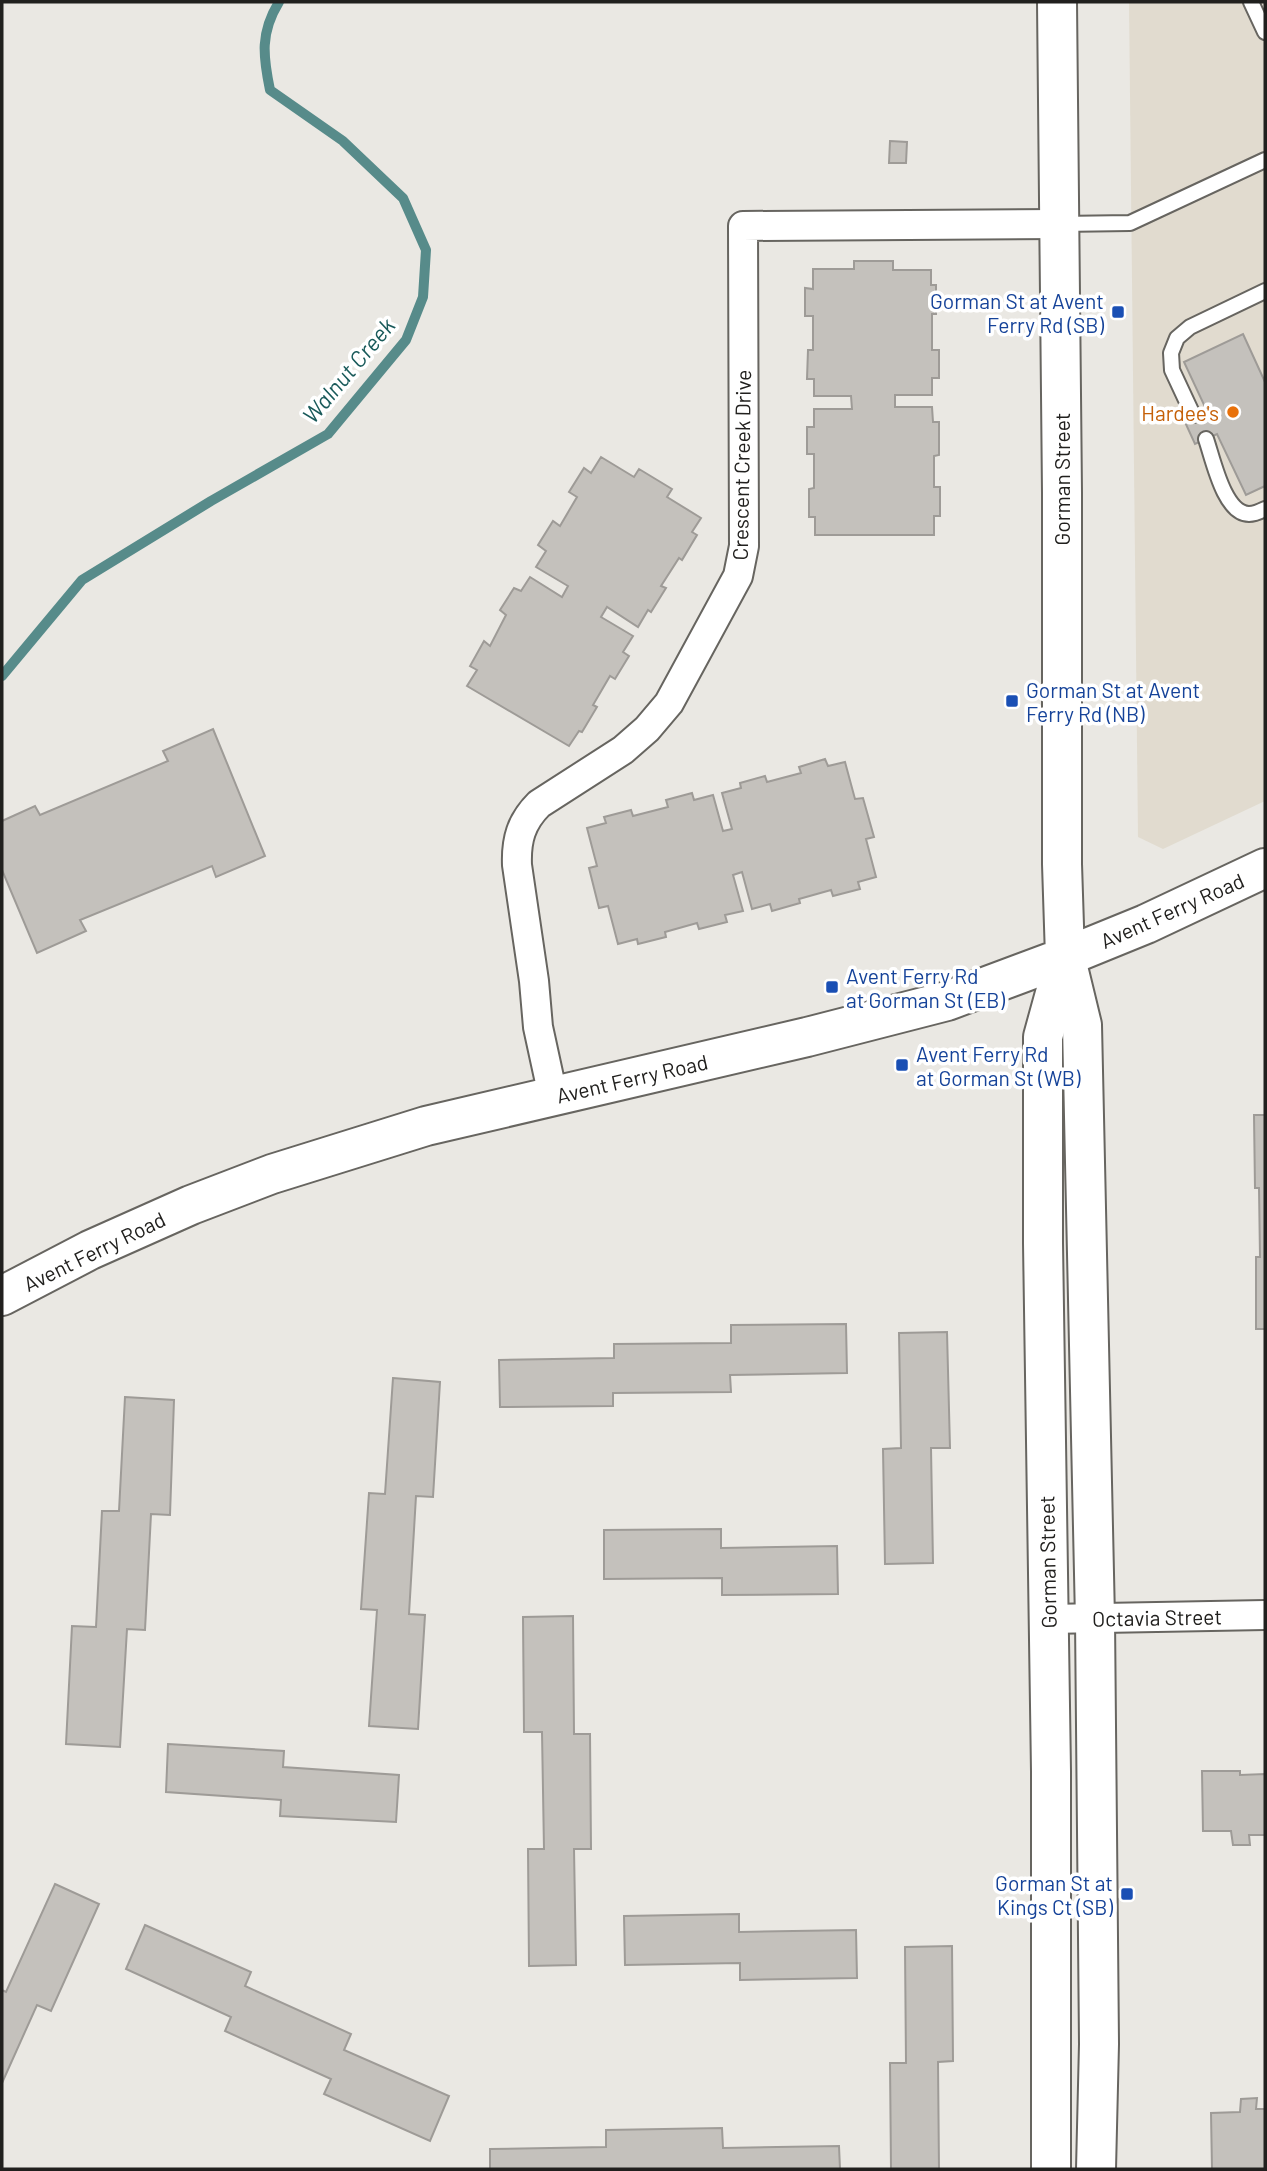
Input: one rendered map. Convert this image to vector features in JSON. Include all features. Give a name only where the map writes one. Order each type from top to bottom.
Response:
[{"type":"main road","name":"Gorman Street","points":[[1057,2],[1062,864],[1065,957],[1083,1025],[1095,1619],[1099,2044],[1096,2169]]},
{"type":"main road","name":"Avent Ferry Road","points":[[2,1296],[90,1250],[191,1205],[272,1174],[426,1126],[807,1037],[947,1001],[1146,924],[1265,868]]},
{"type":"main road","name":"Gorman Street","points":[[1051,2169],[1048,1619],[1042,1243],[1043,1037],[1065,957]]},
{"type":"street","name":"Crescent Creek Drive","points":[[554,1096],[538,1027],[516,846],[529,814],[539,804],[623,750],[647,729],[670,703],[738,576],[744,546],[743,226],[1059,224]]},
{"type":"street","name":"Octavia Street","points":[[1048,1619],[1265,1615]]},
{"type":"lane","points":[[1251,2],[1265,32]]},
{"type":"lane","points":[[1059,224],[1130,223],[1265,160]]},
{"type":"lane","points":[[1193,415],[1172,370],[1171,353],[1177,338],[1190,327],[1265,292]]},
{"type":"lane","points":[[1206,439],[1227,499],[1236,510],[1248,514],[1265,509]]},
{"type":"shaded area","points":[[1129,2],[1265,2],[1265,801],[1163,849],[1138,837]]},
{"type":"building","points":[[890,141],[907,142],[906,163],[889,163]]},
{"type":"building","points":[[854,261],[893,261],[893,270],[931,270],[931,285],[936,285],[936,314],[932,314],[932,350],[939,350],[939,378],[932,378],[932,395],[895,395],[895,407],[932,407],[933,422],[939,422],[939,455],[934,456],[934,487],[940,487],[940,516],[934,516],[934,535],[815,535],[815,517],[809,517],[809,489],[814,488],[814,454],[807,454],[807,427],[814,427],[814,409],[852,409],[851,396],[814,396],[814,379],[807,379],[808,350],[813,350],[813,316],[805,316],[805,288],[813,289],[813,269],[854,269]]},
{"type":"building","name":"Hardee's","points":[[1243,334],[1265,382],[1265,486],[1246,495],[1217,434],[1195,444],[1184,420],[1206,409],[1184,362]]},
{"type":"building","points":[[601,457],[634,477],[639,469],[672,489],[667,497],[701,518],[692,532],[697,535],[682,560],[679,558],[661,586],[666,588],[651,612],[648,610],[638,627],[607,607],[601,617],[633,636],[623,652],[629,656],[615,679],[610,676],[593,705],[597,707],[582,732],[579,731],[569,746],[467,686],[477,670],[470,666],[484,641],[490,646],[506,615],[500,610],[514,588],[521,591],[530,577],[562,597],[568,586],[536,567],[546,551],[538,545],[553,521],[560,526],[577,497],[569,492],[584,468],[591,473]]},
{"type":"building","points":[[213,729],[265,856],[216,877],[212,866],[80,920],[86,931],[37,953],[2,870],[2,821],[35,806],[40,815],[168,761],[163,751]]},
{"type":"building","points":[[825,759],[828,766],[845,762],[855,799],[863,798],[874,837],[866,839],[876,877],[858,882],[860,889],[833,896],[831,890],[799,899],[800,903],[772,911],[770,904],[752,909],[742,872],[733,875],[743,911],[725,915],[727,922],[699,929],[697,923],[665,932],[666,937],[638,944],[637,939],[618,944],[608,906],[599,908],[589,868],[597,866],[587,828],[606,823],[604,817],[631,810],[633,816],[668,807],[666,800],[692,793],[694,800],[713,795],[723,831],[732,829],[722,793],[741,788],[740,783],[765,776],[767,782],[801,773],[799,767]]},
{"type":"building","points":[[1254,1115],[1265,1115],[1265,1329],[1256,1329],[1256,1257],[1260,1257]]},
{"type":"building","points":[[846,1324],[847,1373],[730,1375],[731,1392],[613,1393],[613,1406],[500,1407],[499,1360],[614,1358],[614,1344],[731,1343],[731,1325]]},
{"type":"building","points":[[947,1332],[950,1448],[931,1448],[933,1563],[885,1564],[883,1449],[901,1448],[899,1333]]},
{"type":"building","points":[[393,1378],[440,1382],[433,1497],[416,1496],[409,1614],[425,1615],[418,1729],[369,1726],[377,1610],[361,1609],[369,1493],[385,1494]]},
{"type":"building","points":[[125,1397],[174,1400],[170,1515],[151,1514],[145,1630],[127,1629],[120,1747],[66,1744],[72,1626],[96,1627],[102,1511],[119,1511]]},
{"type":"building","points":[[721,1529],[721,1548],[837,1546],[838,1594],[722,1595],[722,1578],[604,1579],[604,1530]]},
{"type":"building","points":[[573,1616],[574,1734],[590,1734],[591,1849],[574,1849],[576,1965],[529,1966],[528,1849],[544,1849],[542,1732],[524,1732],[523,1617]]},
{"type":"building","points":[[168,1744],[284,1751],[283,1767],[399,1775],[396,1822],[280,1816],[281,1800],[166,1792]]},
{"type":"building","points":[[1202,1771],[1240,1771],[1240,1775],[1265,1774],[1265,1835],[1249,1835],[1250,1845],[1233,1845],[1231,1831],[1203,1831]]},
{"type":"building","points":[[55,1884],[99,1904],[51,2011],[37,2005],[2,2083],[2,1990],[6,1992]]},
{"type":"building","points":[[739,1914],[739,1932],[856,1930],[857,1978],[740,1980],[740,1963],[625,1965],[624,1916]]},
{"type":"building","points":[[145,1925],[251,1972],[245,1986],[351,2034],[344,2050],[449,2096],[430,2141],[324,2094],[331,2079],[225,2031],[231,2017],[126,1969]]},
{"type":"building","points":[[952,1946],[953,2061],[938,2062],[939,2169],[891,2169],[890,2063],[906,2063],[905,1947]]},
{"type":"building","points":[[1257,2098],[1256,2109],[1265,2109],[1265,2169],[1212,2169],[1211,2113],[1240,2112],[1241,2099]]},
{"type":"building","points":[[722,2128],[723,2148],[839,2146],[840,2169],[490,2169],[490,2149],[606,2147],[606,2130]]},
{"type":"waterway","name":"Walnut Creek","points":[[2,676],[82,580],[328,434],[406,340],[423,297],[426,250],[403,198],[343,141],[270,90],[266,66],[266,35],[279,2]]},
{"type":"place","name":"Gorman St at Avent Ferry Rd (SB)","points":[[1118,312]]},
{"type":"place","name":"Hardee's","points":[[1233,412]]},
{"type":"place","name":"Gorman St at Avent Ferry Rd (NB)","points":[[1012,701]]},
{"type":"place","name":"Avent Ferry Rd at Gorman St (EB)","points":[[832,987]]},
{"type":"place","name":"Avent Ferry Rd at Gorman St (WB)","points":[[902,1065]]},
{"type":"place","name":"Gorman St at Kings Ct (SB)","points":[[1127,1894]]}]
